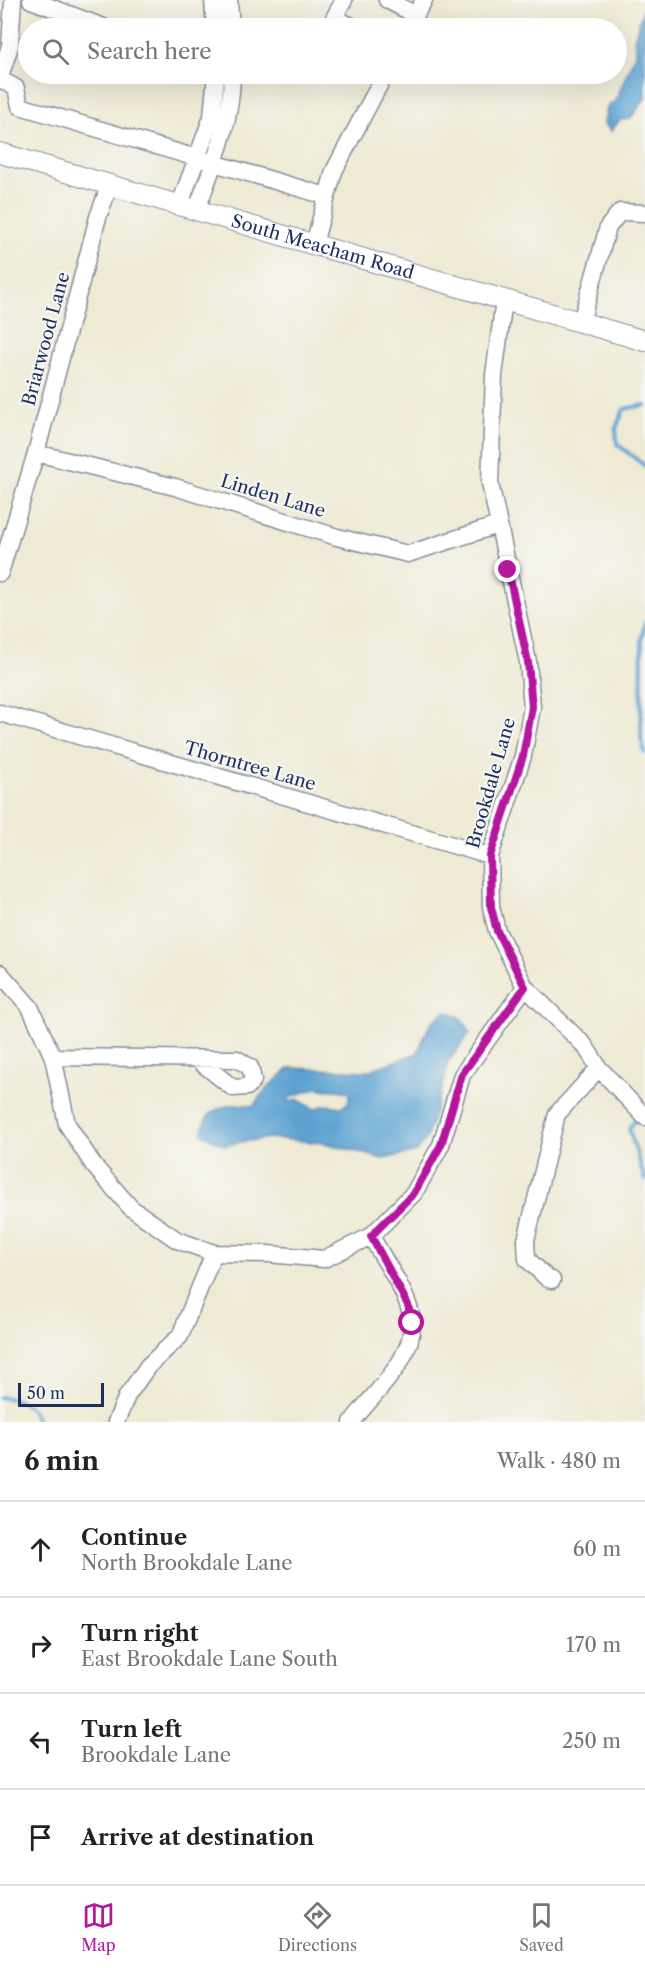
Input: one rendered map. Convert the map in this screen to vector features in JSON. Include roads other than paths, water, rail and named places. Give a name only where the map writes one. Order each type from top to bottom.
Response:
[{"type":"main road","name":"South Meacham Road","points":[[0,153],[645,341]]},
{"type":"street","points":[[14,0],[10,46],[0,78],[16,88],[20,106],[326,196]]},
{"type":"street","points":[[31,0],[79,18]]},
{"type":"street","points":[[213,0],[214,18]]},
{"type":"street","points":[[229,0],[230,18]]},
{"type":"street","points":[[334,18],[344,0]]},
{"type":"street","points":[[387,0],[416,14]]},
{"type":"street","points":[[206,161],[215,84]]},
{"type":"street","points":[[189,207],[206,161],[226,125],[232,84]]},
{"type":"street","points":[[314,244],[334,171],[380,84]]},
{"type":"street","name":"Briarwood Lane","points":[[0,573],[36,453],[98,217],[110,184]]},
{"type":"street","points":[[581,322],[608,227],[620,212],[645,213]]},
{"type":"street","name":"Brookdale Lane","points":[[504,300],[494,375],[490,483],[528,662],[532,707],[523,756],[490,856],[491,907],[497,931],[525,987],[585,1046],[599,1068],[640,1111]]},
{"type":"street","name":"Linden Lane","points":[[36,453],[175,487],[337,537],[408,554],[498,525]]},
{"type":"street","name":"Thorntree Lane","points":[[0,713],[490,856]]},
{"type":"street","points":[[0,973],[30,1007],[53,1057],[66,1124],[94,1166],[130,1208],[177,1240],[214,1253],[268,1254],[324,1259],[371,1236],[414,1193],[441,1145],[462,1074],[525,987]]},
{"type":"street","points":[[53,1057],[198,1060]]},
{"type":"street","points":[[552,1280],[548,1279],[527,1259],[526,1240],[557,1114],[599,1068]]},
{"type":"street","points":[[352,1422],[397,1366],[412,1331],[408,1305],[371,1236]]},
{"type":"street","points":[[118,1422],[127,1396],[148,1366],[180,1336],[214,1253]]},
{"type":"water","points":[[645,3],[645,99],[630,119],[620,120],[611,131],[604,123],[607,107],[616,100],[623,84],[627,84],[627,73],[636,51],[634,40]]},
{"type":"water","points":[[445,1012],[450,1013],[461,1018],[470,1033],[448,1062],[427,1137],[416,1152],[383,1159],[325,1143],[268,1138],[224,1145],[202,1134],[207,1118],[213,1112],[227,1106],[253,1106],[267,1088],[290,1068],[368,1071],[417,1053],[430,1024]],"holes":[[[316,1088],[350,1093],[348,1103],[342,1107],[325,1105],[314,1109],[297,1099],[289,1102],[288,1098]]]},
{"type":"waterway","points":[[645,405],[624,409],[616,428],[617,444],[645,466]]},
{"type":"waterway","points":[[645,623],[642,637],[641,739],[645,753]]},
{"type":"waterway","points":[[638,1116],[629,1129],[645,1180]]},
{"type":"waterway","points":[[0,1397],[24,1403],[32,1410],[37,1422]]}]
